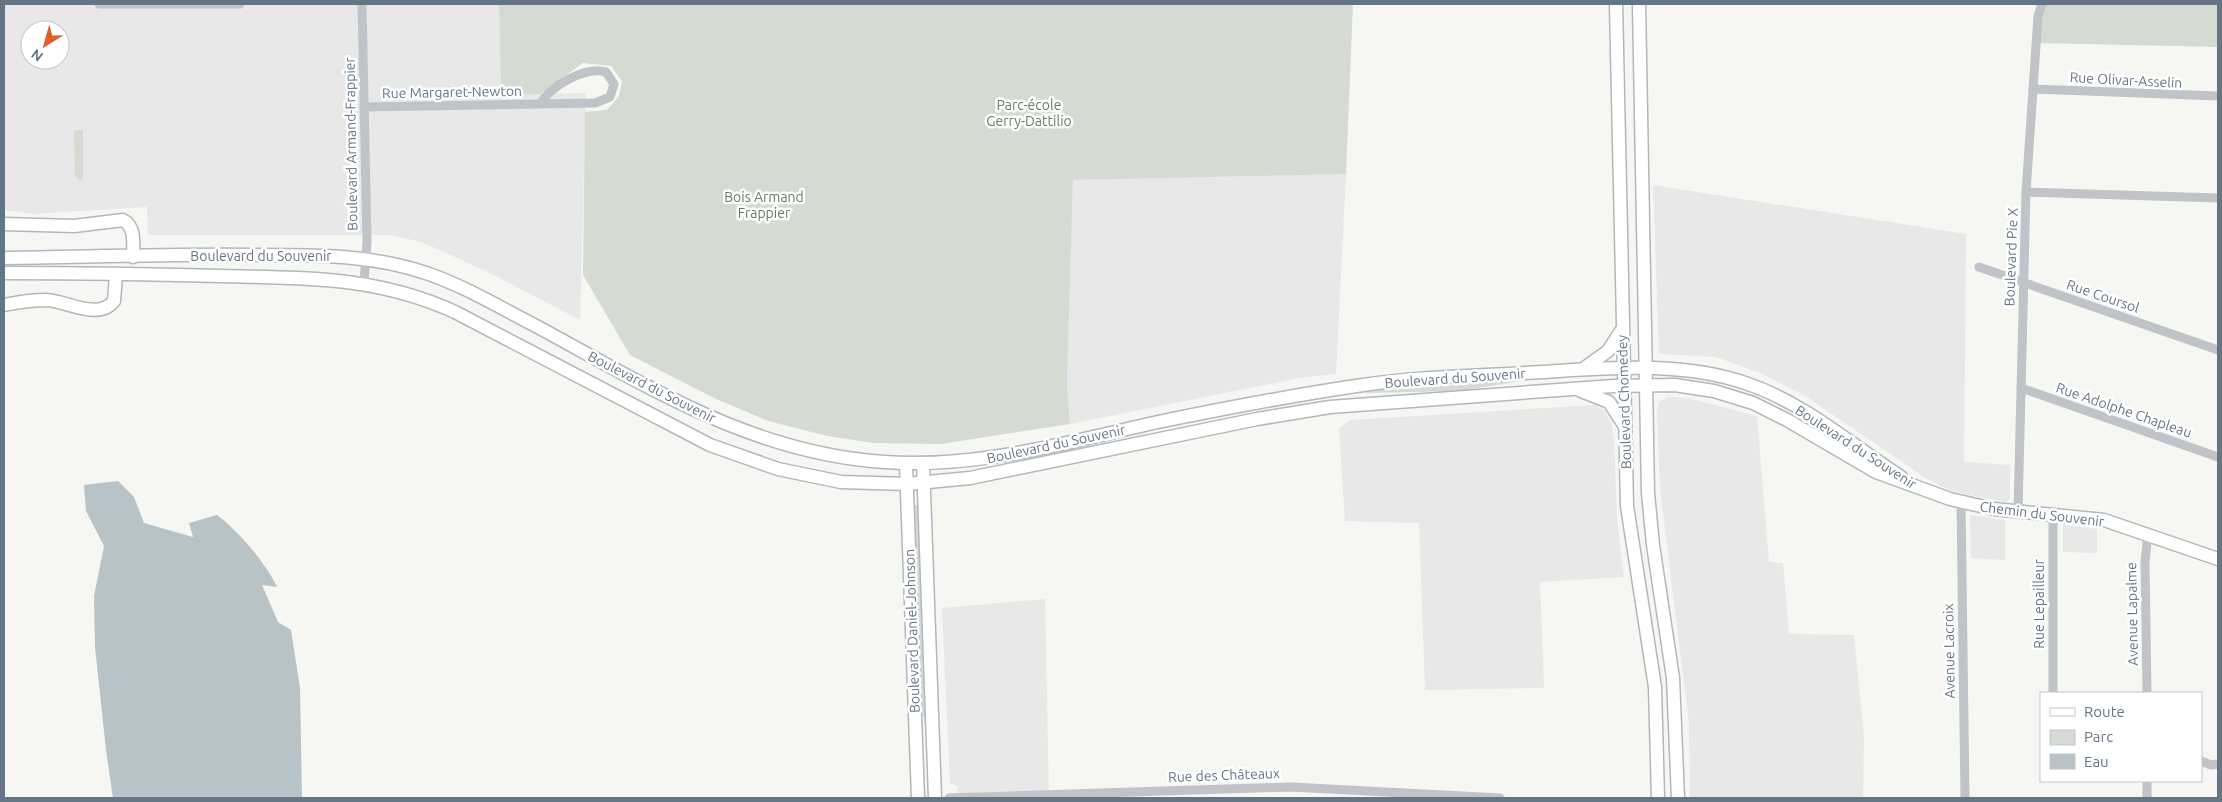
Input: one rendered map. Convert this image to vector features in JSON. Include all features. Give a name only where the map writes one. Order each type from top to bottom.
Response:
[{"type":"street","points":[[99,4],[118,6],[240,4]]},
{"type":"street","name":"Boulevard Armand-Frappier","points":[[362,4],[367,259],[364,283]]},
{"type":"street","name":"Boulevard Chomedey","points":[[1616,4],[1622,328],[1629,527],[1655,687],[1658,798]]},
{"type":"street","name":"Boulevard Chomedey","points":[[1639,4],[1644,385],[1650,516],[1673,678],[1678,798]]},
{"type":"street","name":"Boulevard Pie X","points":[[2018,511],[2026,192],[2038,16],[2042,4]]},
{"type":"street","name":"Rue Margaret-Newton","points":[[364,108],[601,103],[613,93],[614,84],[606,72],[589,70],[550,90],[541,104]]},
{"type":"street","name":"Rue Olivar-Asselin","points":[[2032,89],[2218,96]]},
{"type":"street","points":[[2026,192],[2218,198]]},
{"type":"street","points":[[4,224],[74,226],[123,220],[128,223],[132,231],[133,256]]},
{"type":"street","name":"Boulevard du Souvenir","points":[[4,258],[327,256],[367,259],[420,271],[464,288],[672,399],[746,433],[817,453],[870,461],[906,464],[962,462],[1009,454],[1252,403],[1366,384],[1581,370],[1644,368],[1706,374],[1744,383],[1767,392],[1802,412],[1922,490]]},
{"type":"street","name":"Rue Coursol","points":[[1979,267],[2218,350]]},
{"type":"street","name":"Boulevard du Souvenir","points":[[4,273],[282,277],[364,283],[422,298],[455,312],[677,429],[739,457],[784,471],[841,482],[924,483],[1009,472],[1258,419],[1328,407],[1574,388],[1644,385],[1694,387],[1753,403],[1876,472],[1922,490]]},
{"type":"street","points":[[4,305],[48,300],[89,309],[104,309],[114,301],[116,275]]},
{"type":"street","points":[[1581,370],[1608,351],[1622,328]]},
{"type":"street","points":[[1574,388],[1609,402],[1625,426]]},
{"type":"street","name":"Rue Adolphe Chapleau","points":[[2021,388],[2218,457]]},
{"type":"street","name":"Boulevard Daniel-Johnson","points":[[906,464],[918,798]]},
{"type":"street","name":"Boulevard Daniel-Johnson","points":[[923,464],[935,798]]},
{"type":"street","name":"Chemin du Souvenir","points":[[1922,490],[1961,502],[2018,511],[2104,520],[2218,559]]},
{"type":"street","name":"Avenue Lacroix","points":[[1961,502],[1964,798]]},
{"type":"street","name":"Rue Lepailleur","points":[[2053,514],[2053,692]]},
{"type":"street","name":"Avenue Lapalme","points":[[2147,692],[2145,561],[2148,535]]},
{"type":"street","points":[[2202,761],[2211,765],[2218,764]]},
{"type":"street","points":[[2147,782],[2147,798]]},
{"type":"street","name":"Rue des Châteaux","points":[[949,798],[1301,787],[1500,798]]},
{"type":"shaded area","points":[[4,4],[499,4],[501,94],[586,93],[580,320],[492,274],[422,242],[389,235],[148,235],[147,207],[33,214],[4,210]]},
{"type":"shaded area","points":[[1346,174],[1336,374],[1300,378],[1070,424],[1067,385],[1073,180]]},
{"type":"shaded area","points":[[1653,185],[1966,234],[1964,462],[2010,465],[2010,499],[2006,502],[1964,494],[1949,490],[1927,479],[1807,397],[1763,374],[1716,357],[1659,354]]},
{"type":"shaded area","points":[[1668,397],[1688,398],[1757,416],[1769,562],[1783,563],[1789,634],[1854,635],[1864,737],[1863,798],[1690,798],[1689,724],[1660,489],[1657,412],[1659,402]]},
{"type":"shaded area","points":[[1595,405],[1605,412],[1611,422],[1614,439],[1617,518],[1624,577],[1540,582],[1544,688],[1425,690],[1419,523],[1345,521],[1339,429],[1350,420]]},
{"type":"shaded area","points":[[1970,515],[2005,520],[2005,560],[1971,558]]},
{"type":"shaded area","points":[[2063,525],[2097,529],[2097,553],[2063,552]]},
{"type":"shaded area","points":[[1045,599],[1049,798],[957,798],[957,786],[950,783],[942,608]]},
{"type":"green space","name":"Bois Armand Frappier","points":[[499,4],[1353,4],[1346,174],[1073,180],[1067,385],[1070,424],[941,444],[874,443],[827,436],[768,421],[714,398],[630,355],[583,275],[585,112],[607,110],[619,96],[622,81],[611,66],[583,63],[540,94],[501,95]]},
{"type":"green space","points":[[2042,4],[2218,4],[2218,47],[2037,43]]},
{"type":"green space","points":[[74,130],[83,130],[83,179],[79,180],[75,176]]},
{"type":"green space","points":[[1528,380],[1459,391],[1367,393],[1367,391]]},
{"type":"green space","points":[[913,505],[919,505],[927,738],[920,695]]},
{"type":"water","points":[[118,481],[134,497],[144,523],[193,537],[189,523],[217,515],[251,548],[272,578],[277,587],[262,585],[278,622],[291,630],[300,688],[302,798],[113,798],[95,647],[94,596],[104,546],[86,511],[84,485]]},
{"type":"park label","name":"Parc-école Gerry-Dattilio","points":[[1029,114]]}]
